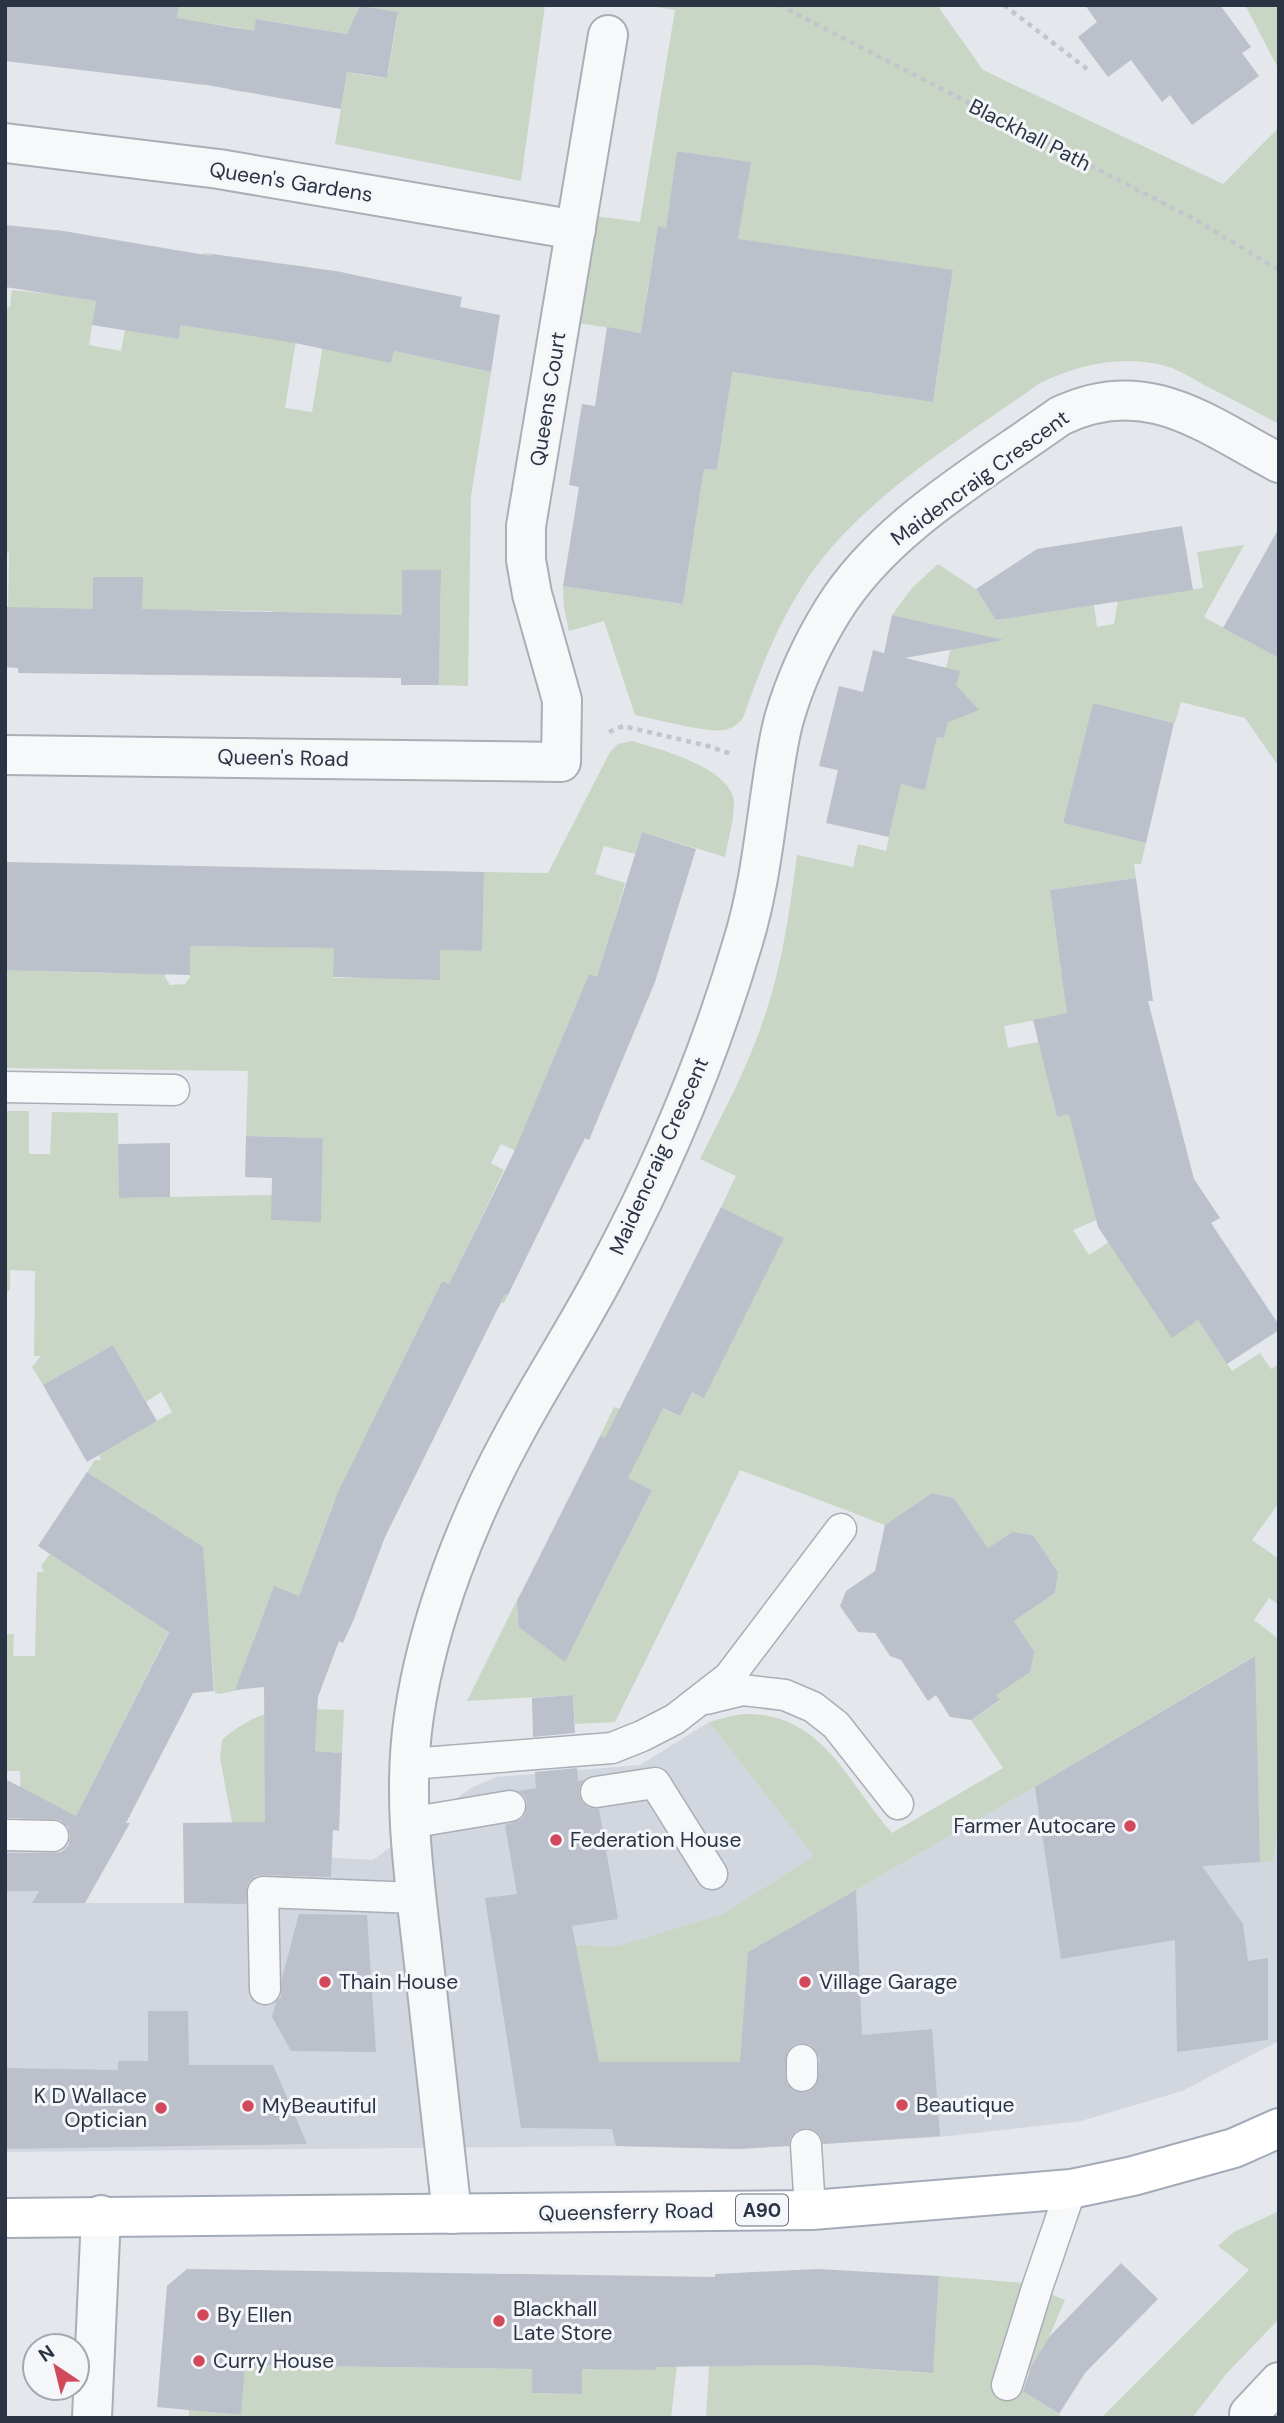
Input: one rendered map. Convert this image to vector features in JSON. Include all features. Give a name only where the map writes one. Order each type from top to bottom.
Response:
[{"type":"main road","name":"Queensferry Road","points":[[5,2218],[810,2210],[1071,2189],[1133,2176],[1234,2148],[1279,2128]]},
{"type":"street","name":"Queens Court","points":[[561,762],[562,699],[532,594],[526,560],[526,526],[608,35]]},
{"type":"street","name":"Queen's Gardens","points":[[5,143],[219,169],[576,230]]},
{"type":"street","name":"Maidencraig Crescent","points":[[452,2214],[409,1823],[414,1717],[423,1671],[441,1608],[467,1535],[514,1432],[610,1266],[661,1159],[704,1056],[742,946],[757,889],[783,721],[800,674],[834,607],[867,565],[913,521],[1060,416],[1090,404],[1122,399],[1155,402],[1185,413],[1279,463]]},
{"type":"street","name":"Queen's Road","points":[[5,755],[561,762]]},
{"type":"street","points":[[92,2418],[101,2216]]},
{"type":"street","points":[[1249,2414],[1279,2382]]},
{"type":"lane","points":[[5,1087],[174,1090]]},
{"type":"lane","points":[[410,1765],[612,1748],[675,1719],[729,1677],[841,1529]]},
{"type":"lane","points":[[702,1700],[743,1690],[785,1695],[813,1707],[836,1725],[898,1804]]},
{"type":"lane","points":[[596,1792],[655,1783],[712,1874]]},
{"type":"lane","points":[[409,1823],[510,1806]]},
{"type":"lane","points":[[5,1835],[52,1836]]},
{"type":"lane","points":[[265,1989],[263,1892],[416,1898]]},
{"type":"lane","points":[[806,2145],[810,2210]]},
{"type":"lane","points":[[1007,2385],[1071,2189]]},
{"type":"path","name":"Blackhall Path","points":[[779,5],[1192,218],[1279,270]]},
{"type":"path","points":[[1004,5],[1087,69]]},
{"type":"path","points":[[623,726],[708,746]]},
{"type":"shaded area","points":[[1279,1639],[1279,2041],[1182,2091],[1081,2121],[940,2137],[738,2149],[616,2146],[5,2152],[5,1835],[65,1838],[33,1903],[230,1903],[231,1852],[373,1860],[471,1788],[496,1777],[640,1765],[709,1722],[815,1856],[723,1914],[617,1947],[748,1952],[1035,1787]]},
{"type":"green space","points":[[179,5],[545,5],[521,181],[335,144],[348,68],[352,73],[383,78],[388,74],[398,16],[396,13],[361,7],[353,35],[257,19],[243,92],[230,90],[240,28],[214,24],[203,85],[169,80]]},
{"type":"green space","points":[[645,5],[937,5],[983,70],[1223,184],[1279,127],[1279,424],[1179,371],[1146,362],[1115,362],[1084,367],[1040,383],[911,475],[851,526],[825,555],[784,618],[743,718],[737,724],[730,729],[716,730],[635,715],[604,621],[569,631],[563,586],[683,604],[704,469],[717,470],[729,391],[718,370],[933,402],[953,271],[876,259],[736,252],[750,162],[678,151],[666,228],[658,227],[646,299],[656,335],[578,323],[595,216],[640,222],[675,10]]},
{"type":"green space","points":[[1245,5],[1279,5],[1279,70]]},
{"type":"green space","points":[[57,230],[80,234],[69,297],[96,301],[89,345],[121,351],[125,330],[179,339],[193,260],[201,261],[203,253],[212,254],[202,319],[233,324],[232,333],[258,337],[283,331],[293,265],[308,267],[285,408],[312,412],[335,271],[347,273],[333,338],[391,363],[394,351],[491,372],[471,496],[468,686],[439,685],[441,571],[402,570],[402,615],[320,677],[273,676],[273,611],[171,610],[171,675],[141,675],[142,577],[93,577],[93,609],[7,667],[9,553],[5,553],[5,307],[10,307],[12,290],[50,294]]},
{"type":"green space","points":[[1244,545],[1204,617],[1279,658],[1279,767],[1245,718],[1181,702],[1175,723],[1093,703],[1063,823],[1146,843],[1141,864],[1134,864],[1136,878],[1050,890],[1068,1014],[1004,1026],[1008,1048],[1062,1037],[1051,1094],[1057,1117],[1089,1109],[1118,1211],[1073,1230],[1089,1255],[1135,1225],[1172,1337],[1198,1320],[1232,1371],[1260,1353],[1271,1369],[1279,1364],[1279,1503],[1252,1540],[1279,1559],[1279,1605],[1269,1598],[1254,1620],[1279,1639],[1279,1816],[1273,1862],[1260,1862],[1254,1656],[1035,1787],[748,1952],[740,2062],[599,2062],[576,1945],[615,1947],[723,1914],[814,1856],[709,1722],[747,1714],[774,1717],[796,1726],[832,1755],[892,1833],[1003,1768],[971,1720],[1000,1701],[996,1695],[1034,1651],[1014,1621],[1055,1593],[1058,1572],[1033,1535],[1012,1532],[988,1548],[954,1498],[932,1493],[885,1525],[740,1470],[615,1722],[575,1724],[573,1695],[467,1701],[520,1594],[584,1625],[652,1490],[628,1478],[639,1455],[600,1436],[614,1407],[620,1409],[628,1391],[679,1416],[692,1392],[704,1398],[784,1238],[721,1207],[736,1176],[700,1159],[760,1031],[781,954],[797,855],[853,867],[858,844],[886,851],[901,784],[925,789],[937,737],[944,738],[950,714],[969,714],[971,702],[967,697],[954,694],[943,682],[955,629],[892,615],[912,588],[938,564],[976,589],[997,621],[1017,608],[1030,615],[1094,605],[1097,627],[1114,624],[1118,601],[1203,588],[1197,552]]},
{"type":"green space","points":[[632,741],[693,762],[721,780],[730,791],[734,810],[725,857],[642,832],[635,854],[604,846],[595,874],[625,883],[612,929],[666,946],[609,974],[651,991],[648,999],[589,974],[530,1115],[585,1138],[581,1147],[545,1130],[534,1152],[569,1169],[566,1175],[501,1144],[491,1163],[504,1170],[456,1270],[508,1295],[504,1303],[501,1303],[498,1309],[442,1281],[334,1502],[299,1596],[274,1587],[253,1641],[328,1670],[215,1693],[203,1563],[74,1820],[21,1820],[20,1771],[5,1771],[5,1634],[14,1634],[13,1656],[35,1656],[37,1572],[44,1572],[41,1566],[50,1554],[123,1601],[152,1514],[87,1472],[95,1460],[101,1460],[99,1455],[172,1412],[161,1392],[146,1402],[113,1345],[43,1385],[32,1367],[41,1356],[34,1356],[35,1271],[10,1270],[10,1291],[5,1291],[5,1111],[29,1111],[29,1154],[50,1154],[52,1112],[118,1113],[119,1198],[272,1195],[272,1220],[321,1221],[323,1138],[246,1136],[248,1071],[5,1068],[5,944],[38,971],[109,973],[165,945],[165,977],[170,985],[185,984],[190,977],[190,946],[241,947],[242,900],[279,904],[278,947],[334,948],[334,978],[369,978],[371,903],[440,950],[481,951],[484,872],[548,873],[610,752],[618,744]]},
{"type":"green space","points":[[285,1708],[344,1710],[342,1753],[315,1751],[316,1722],[273,1828],[231,1852],[232,1822],[220,1758],[222,1740],[251,1720]]},
{"type":"green space","points":[[1279,2211],[1279,2319],[1227,2373],[1192,2418],[1101,2418],[1249,2270],[1218,2246],[1234,2232]]},
{"type":"green space","points":[[939,2276],[1024,2283],[1065,2300],[1049,2337],[1019,2388],[1064,2418],[706,2418],[709,2366],[813,2365],[928,2373],[933,2369]]},
{"type":"green space","points":[[582,2349],[640,2367],[640,2370],[656,2370],[657,2355],[678,2356],[671,2418],[189,2418],[189,2410],[240,2415],[236,2365],[532,2369],[532,2393],[582,2394]]},
{"type":"building","points":[[5,5],[179,5],[177,18],[254,31],[256,19],[347,34],[360,6],[398,12],[387,78],[347,72],[341,109],[207,85],[5,61]]},
{"type":"building","points":[[1085,5],[1220,5],[1251,47],[1242,53],[1259,76],[1192,125],[1170,95],[1162,102],[1131,60],[1108,77],[1078,37],[1097,22]]},
{"type":"building","points":[[677,151],[751,162],[738,239],[953,270],[933,402],[732,372],[717,470],[704,469],[683,604],[563,586],[579,487],[569,485],[582,404],[595,406],[607,327],[641,333],[658,226],[666,228]]},
{"type":"building","points":[[5,225],[63,231],[211,256],[212,254],[335,271],[462,297],[460,307],[500,315],[491,372],[394,351],[391,363],[295,343],[181,325],[179,339],[92,325],[96,301],[5,287]]},
{"type":"building","points":[[1182,526],[1193,590],[996,620],[976,589],[1037,549]]},
{"type":"building","points":[[1279,528],[1279,658],[1223,628]]},
{"type":"building","points":[[402,570],[441,570],[439,685],[401,685],[401,678],[18,673],[18,668],[5,667],[5,607],[93,609],[93,577],[143,577],[142,609],[402,615]]},
{"type":"building","points":[[892,615],[1004,640],[905,658],[960,671],[956,685],[979,710],[948,722],[944,738],[937,737],[925,790],[901,784],[889,837],[826,823],[838,770],[819,766],[839,686],[863,692],[873,650],[884,653]]},
{"type":"building","points":[[1093,703],[1174,723],[1146,843],[1063,823]]},
{"type":"building","points":[[642,832],[696,849],[655,982],[589,1140],[585,1138],[385,1537],[354,1619],[343,1643],[339,1641],[318,1697],[315,1751],[342,1753],[339,1831],[333,1830],[331,1877],[255,1876],[248,1883],[246,1904],[184,1903],[183,1823],[265,1822],[264,1687],[235,1690],[274,1586],[299,1596],[338,1492],[442,1281],[449,1284],[515,1150],[589,974],[597,977]]},
{"type":"building","points":[[5,862],[484,872],[482,951],[440,950],[440,980],[333,977],[334,948],[190,946],[190,975],[5,970]]},
{"type":"building","points":[[1136,878],[1153,1001],[1148,1001],[1194,1179],[1220,1218],[1211,1223],[1279,1325],[1279,1330],[1227,1364],[1198,1320],[1172,1338],[1098,1227],[1069,1114],[1057,1117],[1033,1020],[1067,1013],[1050,890]]},
{"type":"building","points":[[246,1136],[323,1138],[321,1222],[271,1220],[272,1178],[245,1177]]},
{"type":"building","points":[[170,1143],[170,1197],[119,1198],[118,1144]]},
{"type":"building","points":[[721,1207],[784,1238],[704,1398],[692,1392],[680,1416],[663,1408],[628,1478],[652,1490],[565,1662],[519,1627],[517,1601],[600,1436],[605,1438]]},
{"type":"building","points":[[113,1345],[157,1421],[87,1462],[43,1385]]},
{"type":"building","points":[[87,1472],[203,1547],[214,1691],[193,1693],[126,1823],[130,1823],[85,1903],[32,1903],[39,1891],[5,1891],[5,1853],[61,1852],[68,1846],[70,1836],[68,1827],[54,1819],[5,1818],[5,1779],[76,1816],[169,1632],[38,1546]]},
{"type":"building","points":[[932,1493],[954,1498],[988,1548],[1012,1532],[1033,1535],[1058,1572],[1055,1593],[1014,1621],[1034,1651],[1030,1672],[996,1695],[1000,1700],[971,1720],[950,1717],[936,1695],[928,1701],[901,1660],[890,1656],[875,1633],[858,1632],[840,1606],[846,1591],[875,1571],[885,1525]]},
{"type":"building","points":[[1255,1656],[1260,1862],[1202,1866],[1243,1924],[1248,1961],[1268,1958],[1268,2040],[1177,2052],[1175,1940],[1061,1959],[1035,1787]]},
{"type":"building","points":[[573,1695],[575,1733],[533,1737],[532,1698]]},
{"type":"building","points":[[577,1768],[578,1781],[584,1780],[579,1794],[582,1802],[589,1808],[599,1809],[618,1919],[572,1926],[599,2062],[740,2062],[748,1952],[856,1890],[862,2035],[932,2029],[940,2136],[823,2144],[820,2135],[806,2128],[796,2131],[790,2138],[789,2146],[738,2149],[616,2146],[612,2129],[521,2128],[485,1898],[517,1894],[505,1825],[521,1820],[526,1813],[527,1802],[524,1795],[518,1791],[536,1788],[535,1772]],"holes":[[[793,2045],[811,2045],[820,2060],[817,2084],[811,2091],[793,2091],[785,2076],[787,2052]]]},
{"type":"building","name":"Thain House","points":[[299,1914],[367,1915],[376,2052],[291,2051],[272,2017],[276,2002],[281,1997],[282,1978]]},
{"type":"building","points":[[148,2011],[188,2011],[189,2065],[273,2065],[307,2144],[5,2149],[5,2068],[118,2070],[118,2061],[148,2061]]},
{"type":"building","points":[[1121,2263],[1158,2299],[1085,2373],[1059,2414],[1023,2391],[1031,2367],[1049,2337]]},
{"type":"building","points":[[187,2269],[715,2277],[715,2274],[818,2269],[939,2276],[933,2373],[813,2365],[656,2367],[656,2370],[582,2369],[582,2394],[532,2393],[532,2369],[245,2365],[241,2415],[157,2407],[167,2286]]},
{"type":"place","name":"Farmer Autocare","points":[[1130,1826]]},
{"type":"place","name":"Federation House","points":[[556,1840]]},
{"type":"place","name":"Thain House","points":[[325,1982]]},
{"type":"place","name":"Village Garage","points":[[805,1982]]},
{"type":"place","name":"Beautique","points":[[902,2105]]},
{"type":"place","name":"MyBeautiful","points":[[248,2106]]},
{"type":"place","name":"K D Wallace Optician","points":[[161,2108]]},
{"type":"place","name":"By Ellen","points":[[203,2315]]},
{"type":"place","name":"Blackhall Late Store","points":[[499,2321]]},
{"type":"place","name":"Curry House","points":[[199,2361]]}]
